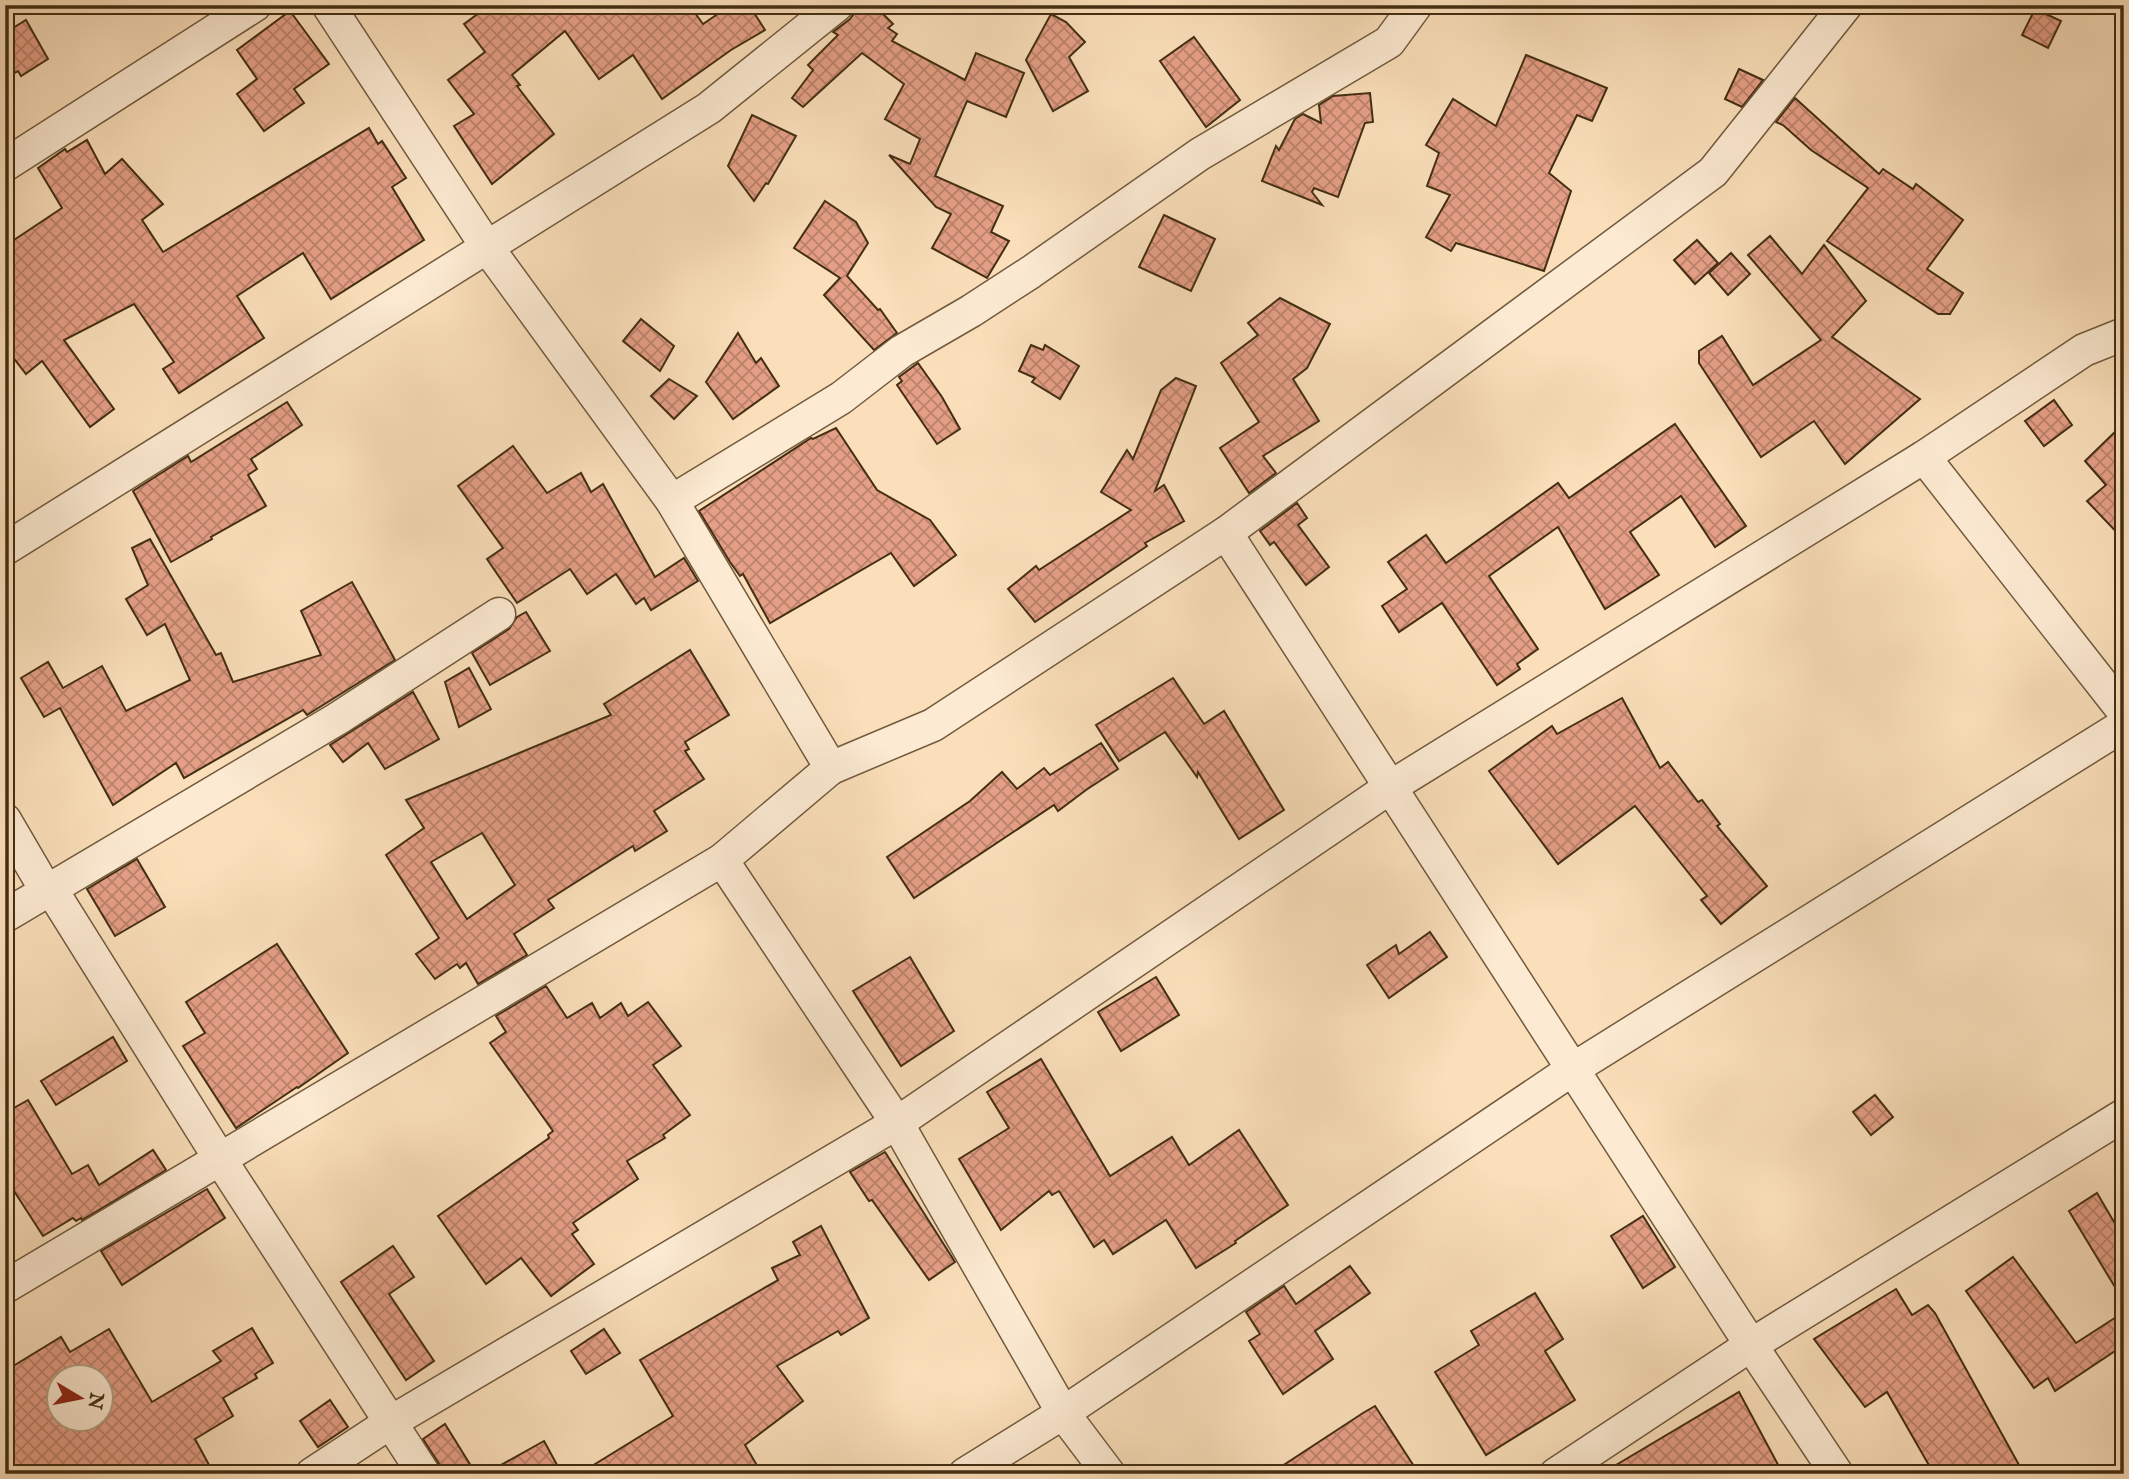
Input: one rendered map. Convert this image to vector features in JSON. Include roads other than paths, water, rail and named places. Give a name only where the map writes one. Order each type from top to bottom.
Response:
[{"type":"street","points":[[5,164],[255,5]]},
{"type":"street","points":[[328,5],[488,247],[672,501],[831,768]]},
{"type":"street","points":[[5,549],[709,108],[837,5]]},
{"type":"street","points":[[672,501],[841,398],[902,351],[1031,272],[1200,154],[1389,42],[1416,5]]},
{"type":"street","points":[[5,1287],[722,860],[831,768],[933,725],[1226,533],[1713,172],[1846,5]]},
{"type":"street","points":[[312,1474],[391,1422],[897,1123],[1392,786],[1924,457],[2084,350],[2124,334]]},
{"type":"street","points":[[1924,457],[2124,712]]},
{"type":"street","points":[[1226,533],[1837,1474]]},
{"type":"street","points":[[5,916],[337,719],[499,614]]},
{"type":"street","points":[[965,1474],[1063,1413],[1573,1069],[2124,725]]},
{"type":"street","points":[[5,820],[43,885],[51,889],[220,1159],[424,1474]]},
{"type":"street","points":[[722,860],[897,1123],[1063,1413],[1109,1474]]},
{"type":"street","points":[[1556,1474],[1751,1345],[2124,1115]]}]
